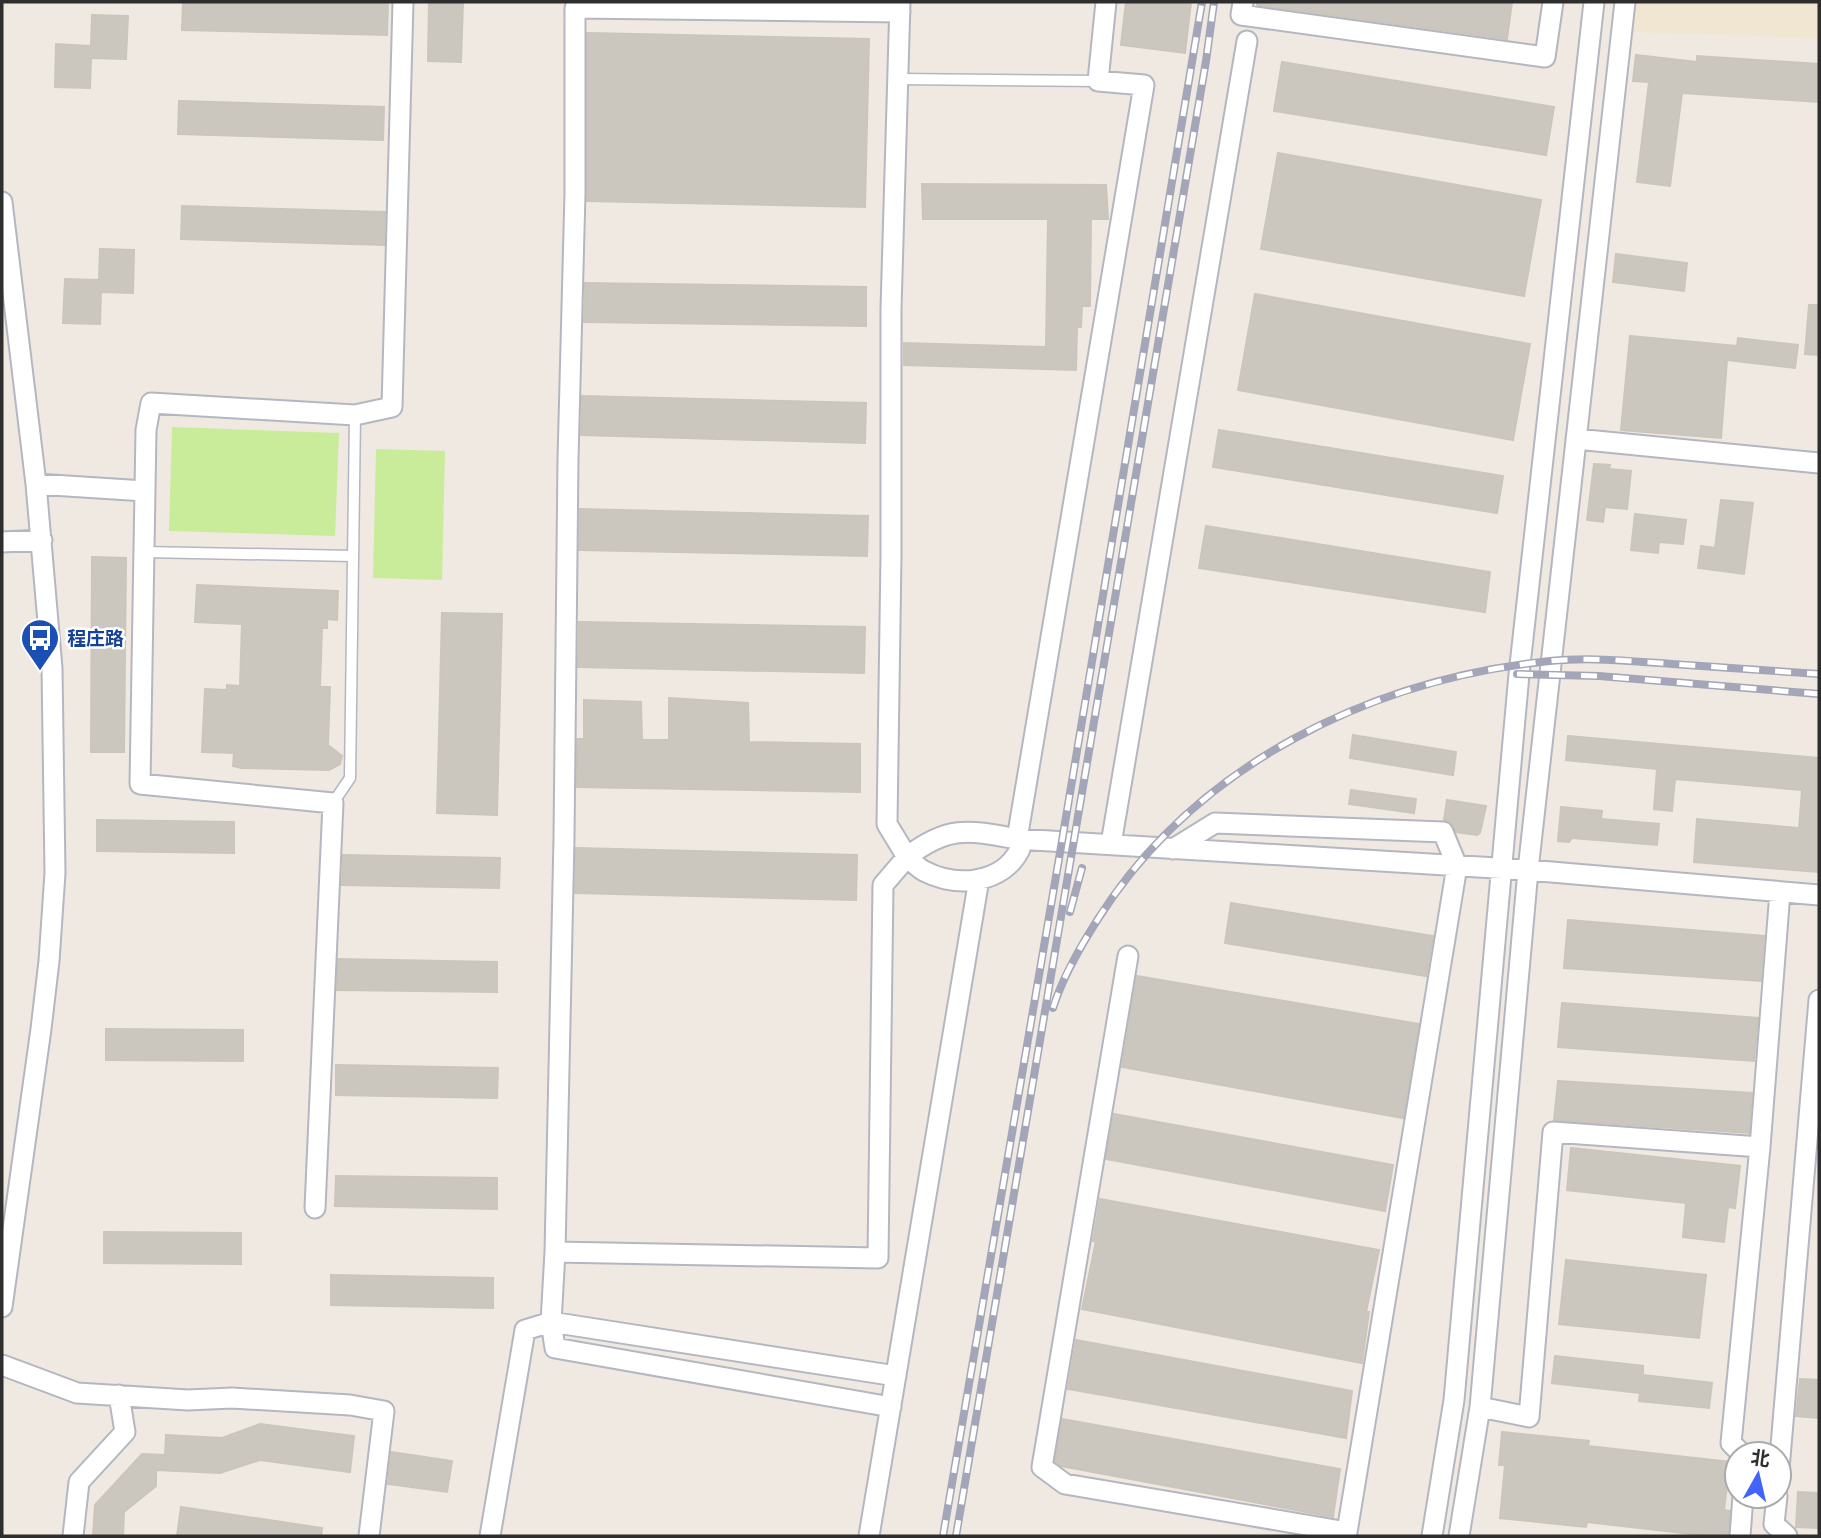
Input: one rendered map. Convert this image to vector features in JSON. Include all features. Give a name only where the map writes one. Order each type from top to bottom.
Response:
[{"type":"street","points":[[315,1208],[333,803],[140,784],[146,430],[151,403],[355,415],[392,407],[403,2]]},
{"type":"street","points":[[891,1407],[555,1349],[551,1322],[564,852],[568,459],[575,193],[575,8],[900,7],[891,309],[887,824],[907,857],[923,871],[958,881],[992,878],[1014,863],[1020,849],[1017,839],[1144,85],[1098,81],[1106,2]]},
{"type":"street","points":[[1243,2],[1241,15],[1545,57],[1553,2]]},
{"type":"street","points":[[1432,1536],[1454,1400],[1519,674],[1594,2]]},
{"type":"street","points":[[1459,1536],[1480,1407],[1528,870],[1625,2]]},
{"type":"street","points":[[1111,844],[1247,41]]},
{"type":"street","points":[[2,202],[42,540],[52,668],[55,873],[41,1029],[2,1307]]},
{"type":"street","points":[[1576,439],[1819,463]]},
{"type":"street","points":[[36,484],[145,491]]},
{"type":"street","points":[[2,542],[42,540]]},
{"type":"street","points":[[1128,956],[1042,1467],[1065,1484],[1348,1532],[1457,866],[1443,832],[1215,822],[1173,849]]},
{"type":"street","points":[[555,1252],[878,1258],[883,885],[907,857],[927,841],[951,833],[973,831],[1017,839],[1503,868],[1819,895]]},
{"type":"street","points":[[869,1536],[979,879]]},
{"type":"street","points":[[1731,1440],[1760,1147],[1780,892]]},
{"type":"street","points":[[1781,1440],[1819,1000]]},
{"type":"street","points":[[1480,1407],[1529,1417],[1553,1132],[1760,1147]]},
{"type":"street","points":[[490,1536],[525,1331],[551,1322],[896,1376]]},
{"type":"street","points":[[2,1365],[77,1392],[188,1400],[232,1398],[350,1405],[384,1411],[369,1536]]},
{"type":"street","points":[[73,1536],[79,1482],[125,1432],[119,1395]]},
{"type":"street","points":[[1740,1536],[1742,1510]]},
{"type":"street","points":[[1776,1510],[1774,1524],[1787,1536]]},
{"type":"lane","points":[[898,79],[1098,81]]},
{"type":"lane","points":[[333,803],[350,778],[355,415]]},
{"type":"lane","points":[[144,552],[353,556]]},
{"type":"shaded area","points":[[1636,2],[1819,2],[1819,38],[1632,32]]},
{"type":"green space","points":[[172,427],[339,433],[335,536],[169,531]]},
{"type":"green space","points":[[376,449],[445,451],[442,580],[373,578]]},
{"type":"building","points":[[183,2],[388,2],[387,35],[182,30]]},
{"type":"building","points":[[429,2],[463,2],[461,62],[428,61]]},
{"type":"building","points":[[1126,2],[1191,2],[1185,53],[1121,45]]},
{"type":"building","points":[[1257,2],[1512,2],[1507,39],[1257,5]]},
{"type":"building","points":[[92,15],[128,16],[126,59],[91,58],[90,88],[55,87],[56,44],[91,46]]},
{"type":"building","points":[[587,33],[869,39],[865,207],[587,201]]},
{"type":"building","points":[[1636,55],[1697,62],[1697,56],[1819,64],[1819,102],[1682,93],[1670,186],[1637,182],[1649,82],[1633,81]]},
{"type":"building","points":[[1282,62],[1554,107],[1546,155],[1274,111]]},
{"type":"building","points":[[179,101],[384,107],[383,140],[178,134]]},
{"type":"building","points":[[1278,153],[1541,200],[1524,296],[1261,249]]},
{"type":"building","points":[[922,184],[1106,185],[1108,219],[1091,219],[1090,306],[1082,306],[1081,327],[1077,327],[1076,370],[904,365],[904,343],[1046,347],[1048,219],[923,219]]},
{"type":"building","points":[[182,206],[385,212],[384,245],[181,239]]},
{"type":"building","points":[[100,249],[134,250],[133,293],[101,292],[100,324],[63,323],[65,279],[99,280]]},
{"type":"building","points":[[1616,254],[1687,263],[1684,291],[1613,282]]},
{"type":"building","points":[[585,283],[866,287],[866,326],[584,322]]},
{"type":"building","points":[[1255,294],[1530,344],[1513,440],[1238,390]]},
{"type":"building","points":[[1809,305],[1819,305],[1819,355],[1805,354]]},
{"type":"building","points":[[1630,336],[1737,346],[1738,338],[1798,345],[1795,368],[1727,360],[1721,438],[1621,430]]},
{"type":"building","points":[[582,396],[866,403],[865,443],[581,435]]},
{"type":"building","points":[[1219,430],[1503,476],[1497,513],[1213,467]]},
{"type":"building","points":[[1594,464],[1610,465],[1609,469],[1631,471],[1627,509],[1605,507],[1603,522],[1587,520]]},
{"type":"building","points":[[1721,500],[1753,503],[1744,574],[1698,568],[1701,546],[1715,548]]},
{"type":"building","points":[[580,509],[868,516],[867,556],[579,550]]},
{"type":"building","points":[[1635,514],[1686,520],[1683,544],[1659,542],[1658,553],[1631,550]]},
{"type":"building","points":[[1206,526],[1490,572],[1485,612],[1199,568]]},
{"type":"building","points":[[92,557],[126,558],[124,752],[91,752]]},
{"type":"building","points":[[197,585],[338,591],[337,620],[327,619],[327,628],[322,628],[320,687],[330,687],[328,745],[342,756],[340,764],[329,770],[241,768],[233,766],[234,753],[202,752],[205,689],[227,690],[227,685],[240,686],[242,624],[195,622]]},
{"type":"building","points":[[442,613],[502,614],[497,815],[437,813]]},
{"type":"building","points":[[579,622],[865,627],[864,673],[578,667]]},
{"type":"building","points":[[669,698],[748,703],[749,742],[860,744],[860,792],[577,787],[577,739],[584,739],[584,700],[641,702],[642,740],[669,740]]},
{"type":"building","points":[[1353,735],[1456,752],[1453,775],[1350,758]]},
{"type":"building","points":[[1568,736],[1819,758],[1819,872],[1694,862],[1697,819],[1799,828],[1802,790],[1675,779],[1672,811],[1654,809],[1657,769],[1566,760]]},
{"type":"building","points":[[1351,790],[1416,799],[1414,813],[1349,804]]},
{"type":"building","points":[[1447,800],[1486,806],[1480,833],[1477,835],[1456,832],[1451,822],[1444,820]]},
{"type":"building","points":[[1561,807],[1602,811],[1601,819],[1659,824],[1657,845],[1572,838],[1569,842],[1558,841]]},
{"type":"building","points":[[97,820],[234,822],[234,853],[97,851]]},
{"type":"building","points":[[576,848],[857,855],[856,900],[575,893]]},
{"type":"building","points":[[343,855],[500,858],[499,888],[342,885]]},
{"type":"building","points":[[1231,903],[1433,936],[1426,976],[1225,943]]},
{"type":"building","points":[[1568,920],[1764,936],[1761,981],[1564,968]]},
{"type":"building","points":[[338,959],[497,962],[497,992],[337,990]]},
{"type":"building","points":[[1137,976],[1419,1024],[1403,1118],[1122,1067]]},
{"type":"building","points":[[1562,1003],[1758,1018],[1754,1061],[1558,1047]]},
{"type":"building","points":[[106,1029],[243,1030],[243,1061],[106,1060]]},
{"type":"building","points":[[336,1065],[498,1068],[497,1098],[336,1095]]},
{"type":"building","points":[[1558,1081],[1752,1093],[1749,1133],[1554,1120]]},
{"type":"building","points":[[1114,1114],[1393,1165],[1385,1211],[1106,1159]]},
{"type":"building","points":[[1571,1148],[1740,1166],[1735,1208],[1728,1207],[1724,1242],[1683,1237],[1686,1203],[1567,1190]]},
{"type":"building","points":[[336,1176],[497,1178],[497,1209],[335,1206]]},
{"type":"building","points":[[1100,1199],[1379,1250],[1366,1312],[1369,1312],[1362,1363],[1082,1309],[1096,1241],[1093,1241]]},
{"type":"building","points":[[104,1232],[241,1233],[241,1264],[104,1263]]},
{"type":"building","points":[[1566,1260],[1706,1275],[1699,1338],[1559,1324]]},
{"type":"building","points":[[331,1275],[493,1278],[493,1308],[331,1305]]},
{"type":"building","points":[[1076,1340],[1352,1391],[1346,1438],[1068,1389]]},
{"type":"building","points":[[1555,1356],[1643,1366],[1643,1375],[1712,1383],[1709,1408],[1639,1401],[1640,1393],[1552,1383]]},
{"type":"building","points":[[1800,1379],[1819,1380],[1819,1418],[1796,1416]]},
{"type":"building","points":[[1062,1419],[1340,1469],[1333,1517],[1061,1466],[1055,1462]]},
{"type":"building","points":[[260,1424],[354,1436],[350,1472],[260,1460],[220,1473],[156,1470],[156,1486],[124,1512],[123,1536],[93,1536],[95,1505],[142,1454],[165,1455],[166,1435],[222,1438]]},
{"type":"building","points":[[1502,1432],[1589,1441],[1588,1446],[1723,1461],[1723,1510],[1730,1511],[1728,1536],[1587,1522],[1586,1527],[1500,1518],[1505,1465],[1499,1465]]},
{"type":"building","points":[[391,1452],[452,1461],[447,1492],[388,1484]]},
{"type":"building","points":[[1798,1492],[1819,1493],[1819,1528],[1796,1527]]},
{"type":"building","points":[[181,1507],[322,1528],[321,1536],[177,1536]]},
{"type":"railway","points":[[943,1536],[1202,2]]},
{"type":"railway","points":[[956,1536],[1214,2]]},
{"type":"railway","points":[[1053,1008],[1072,962],[1098,919],[1138,864],[1185,816],[1237,774],[1294,739],[1355,710],[1418,687],[1483,671],[1550,661],[1611,660],[1819,674]]},
{"type":"railway","points":[[1517,674],[1599,676],[1819,694]]},
{"type":"railway","points":[[1070,912],[1082,868]]},
{"type":"place","name":"程庄路","points":[[40,672]]}]
